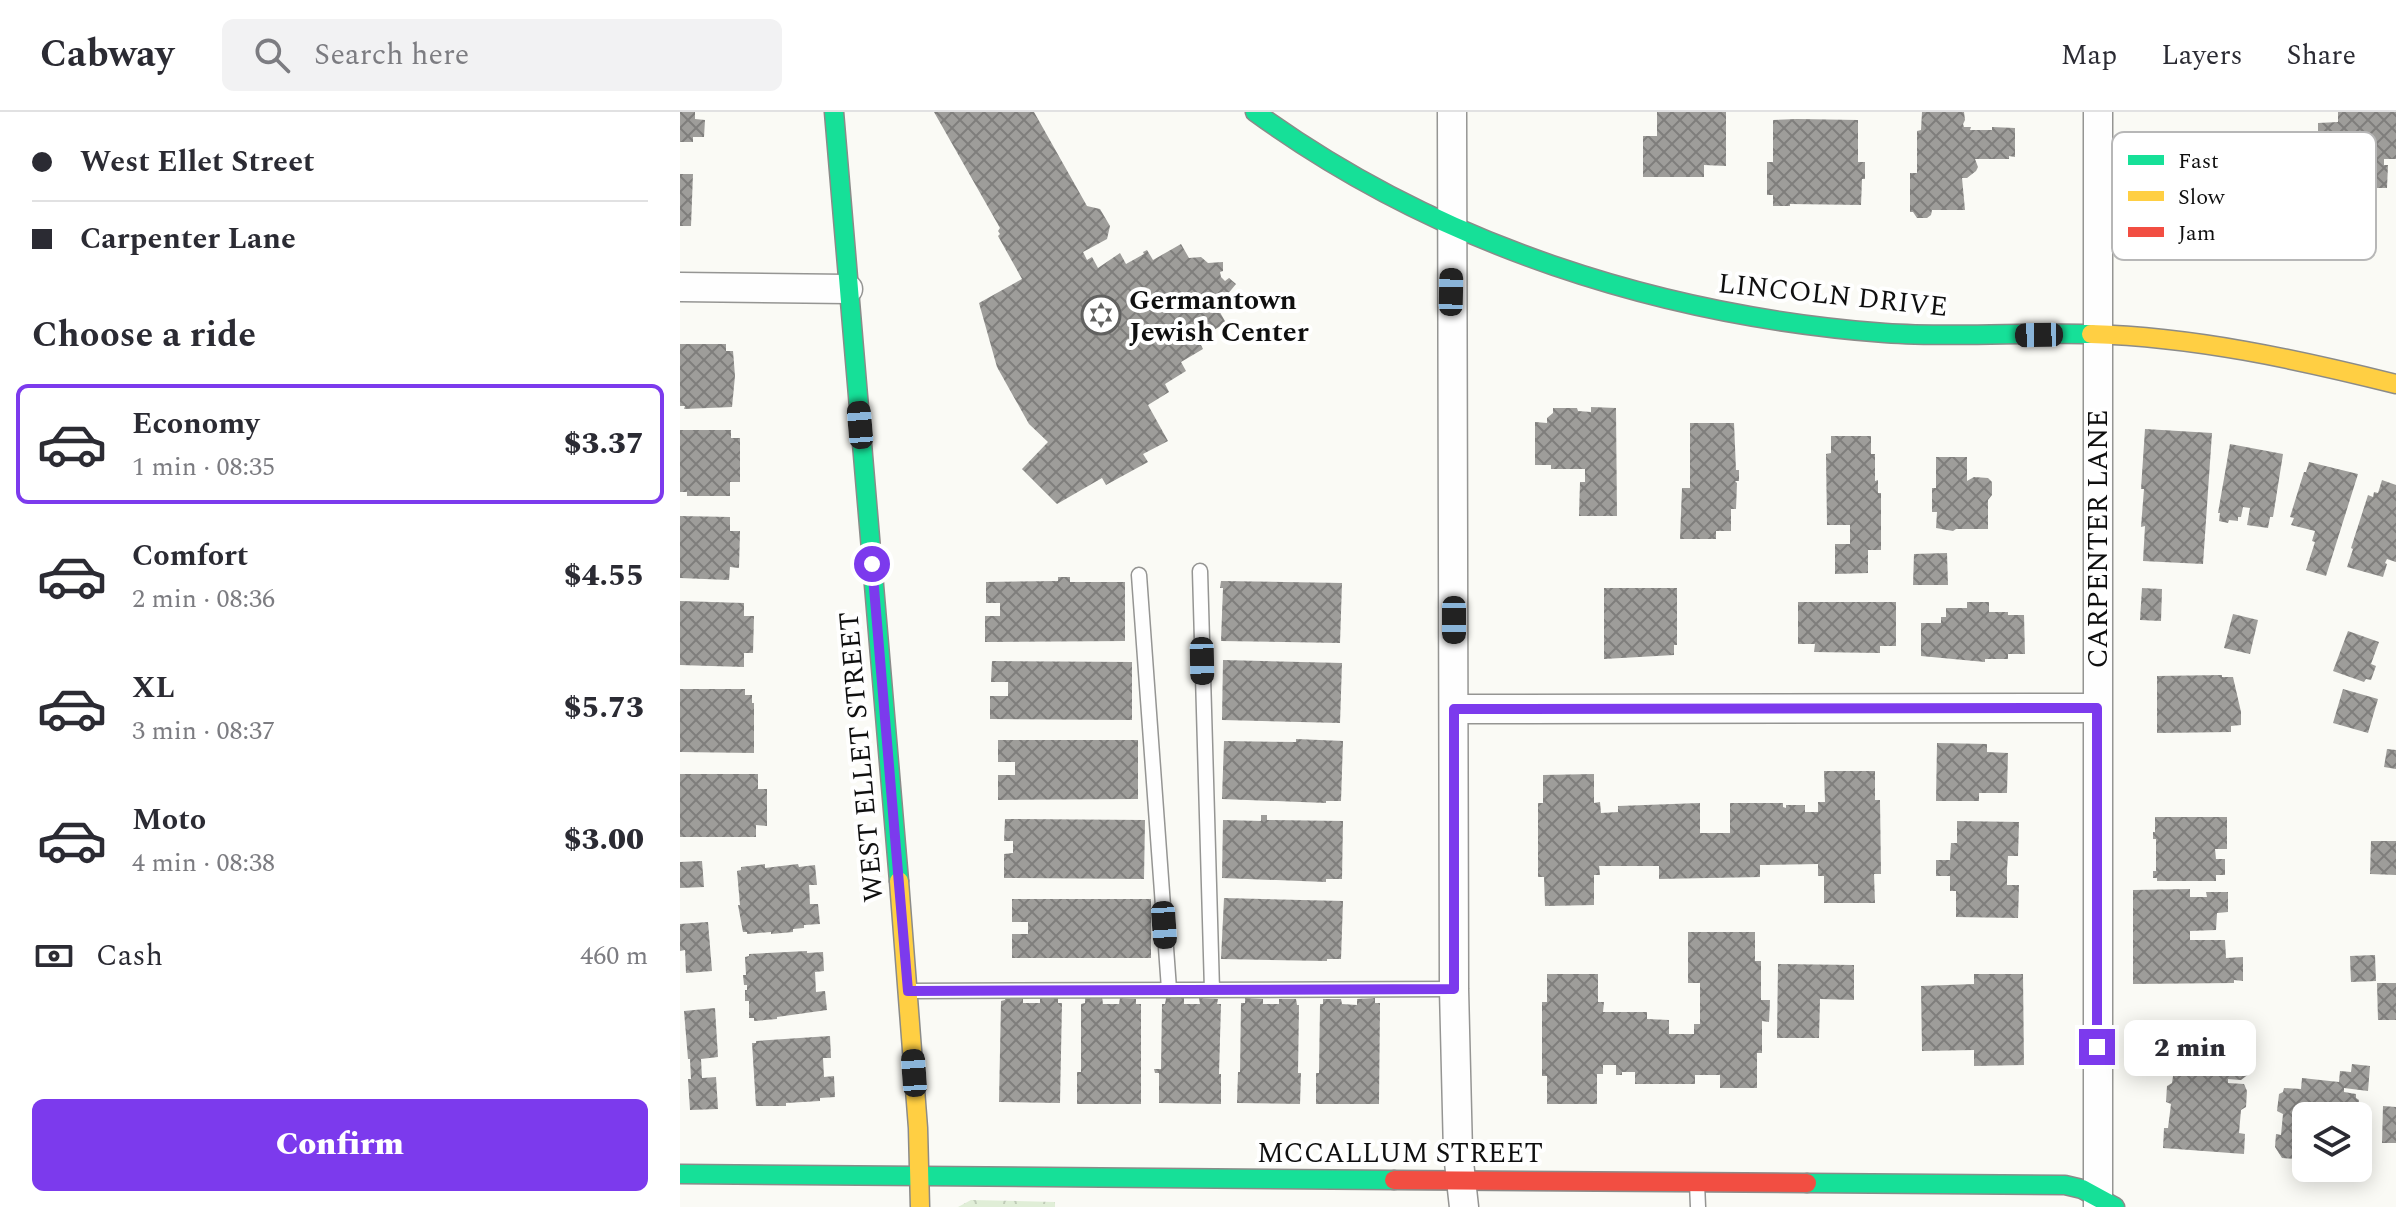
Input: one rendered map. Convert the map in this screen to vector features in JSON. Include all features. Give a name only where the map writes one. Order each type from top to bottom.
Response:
[{"type":"street","name":"WEST ELLET STREET","points":[[834,112],[908,991],[920,1207]]},
{"type":"street","name":"LINCOLN DRIVE","points":[[1255,112],[1321,157],[1384,193],[1452,226],[1546,265],[1609,285],[1722,313],[1885,333],[1980,336],[2097,334],[2220,346],[2308,362],[2396,384]]},
{"type":"street","points":[[1452,112],[1454,989],[1457,1128],[1462,1194]]},
{"type":"street","name":"CARPENTER LANE","points":[[2098,112],[2097,708],[2104,1204]]},
{"type":"street","points":[[680,287],[848,289]]},
{"type":"street","points":[[1454,709],[2097,708]]},
{"type":"street","name":"MCCALLUM STREET","points":[[680,1174],[920,1177],[1462,1194],[1697,1182],[1826,1189],[2065,1185],[2082,1189],[2104,1204]]},
{"type":"lane","points":[[1200,571],[1212,990]]},
{"type":"lane","points":[[1139,575],[1169,989]]},
{"type":"lane","points":[[908,991],[1454,989]]},
{"type":"lane","points":[[1697,1182],[1698,1207]]},
{"type":"green space","points":[[971,1200],[1055,1202],[1055,1207],[958,1207]]},
{"type":"building","points":[[680,112],[695,112],[695,119],[705,120],[704,137],[693,137],[693,142],[680,142]]},
{"type":"building","name":"Germantown Jewish Center","points":[[934,112],[1034,112],[1087,206],[1100,209],[1110,226],[1107,239],[1083,252],[1087,260],[1092,257],[1098,268],[1120,253],[1126,264],[1147,250],[1153,260],[1181,244],[1189,258],[1201,257],[1208,263],[1223,262],[1221,277],[1225,281],[1229,278],[1236,284],[1217,307],[1226,323],[1198,339],[1203,349],[1181,362],[1186,371],[1165,384],[1169,392],[1148,405],[1168,441],[1143,454],[1148,462],[1106,485],[1102,478],[1057,504],[1022,469],[1048,442],[1029,424],[997,367],[979,303],[1022,279],[998,236],[1000,228]]},
{"type":"building","points":[[1657,112],[1726,112],[1726,166],[1704,165],[1704,177],[1643,177],[1643,136],[1657,136]]},
{"type":"building","points":[[1922,112],[1964,112],[1964,127],[1971,127],[1970,130],[2015,128],[2015,157],[1975,159],[1976,171],[1962,178],[1965,210],[1932,210],[1927,218],[1917,218],[1910,212],[1910,173],[1917,173],[1917,131],[1921,130]]},
{"type":"building","points":[[2338,112],[2396,112],[2396,159],[2384,159],[2384,165],[2388,165],[2387,188],[2376,188],[2376,132],[2318,132],[2318,123],[2338,122]]},
{"type":"building","points":[[1773,120],[1858,120],[1858,162],[1865,162],[1861,205],[1773,206],[1773,195],[1767,195],[1767,162],[1773,162]]},
{"type":"building","points":[[680,174],[693,174],[691,226],[680,226]]},
{"type":"building","points":[[680,344],[726,344],[726,351],[733,351],[735,376],[732,407],[684,409],[685,406],[680,406]]},
{"type":"building","points":[[1591,407],[1616,408],[1617,516],[1579,516],[1580,482],[1585,482],[1585,469],[1551,469],[1551,465],[1535,465],[1535,422],[1547,423],[1553,408],[1577,408],[1578,411],[1591,412]]},
{"type":"building","points":[[1690,423],[1734,423],[1736,470],[1739,470],[1739,481],[1735,481],[1736,509],[1731,509],[1731,531],[1716,531],[1716,539],[1680,539],[1682,488],[1690,488]]},
{"type":"building","points":[[2145,429],[2212,433],[2203,564],[2143,561],[2145,526],[2141,527],[2144,489],[2141,489]]},
{"type":"building","points":[[680,430],[731,430],[731,438],[740,438],[740,482],[730,482],[730,496],[687,496],[687,492],[680,492]]},
{"type":"building","points":[[1831,436],[1871,436],[1875,481],[1878,480],[1878,493],[1881,493],[1881,550],[1868,550],[1868,573],[1835,574],[1835,544],[1850,544],[1850,525],[1827,525],[1826,454],[1831,453]]},
{"type":"building","points":[[2230,444],[2283,454],[2273,517],[2270,517],[2268,528],[2247,525],[2250,508],[2243,507],[2238,521],[2219,521]]},
{"type":"building","points":[[1936,457],[1967,457],[1967,481],[1974,477],[1988,478],[1992,482],[1992,495],[1988,500],[1988,529],[1953,531],[1936,528],[1937,512],[1932,512],[1932,488],[1936,488]]},
{"type":"building","points":[[2309,462],[2358,474],[2326,576],[2306,570],[2315,542],[2312,541],[2315,531],[2291,525],[2294,518],[2290,517]]},
{"type":"building","points":[[2382,480],[2396,485],[2396,562],[2387,559],[2383,577],[2347,567],[2368,495],[2373,497],[2374,492],[2378,493]]},
{"type":"building","points":[[680,516],[730,517],[730,531],[740,531],[739,568],[730,567],[729,580],[680,578]]},
{"type":"building","points":[[1947,553],[1948,585],[1913,585],[1914,554]]},
{"type":"building","points":[[1058,577],[1070,577],[1070,582],[1125,582],[1125,641],[985,642],[985,616],[1000,616],[1000,603],[986,603],[986,582],[1058,581]]},
{"type":"building","points":[[1221,581],[1342,583],[1340,643],[1221,641]]},
{"type":"building","points":[[1604,588],[1677,588],[1677,645],[1674,645],[1674,655],[1604,659]]},
{"type":"building","points":[[2142,588],[2162,589],[2161,621],[2140,620]]},
{"type":"building","points":[[680,601],[744,603],[744,616],[754,616],[753,653],[744,653],[744,667],[680,665]]},
{"type":"building","points":[[1798,602],[1896,602],[1896,646],[1880,646],[1880,653],[1814,652],[1815,644],[1798,644]]},
{"type":"building","points":[[1967,602],[1989,602],[1989,612],[2024,615],[2025,654],[2008,654],[2008,659],[1985,659],[1985,662],[1921,656],[1921,623],[1941,623],[1941,617],[1946,617],[1946,608],[1967,608]]},
{"type":"building","points":[[2233,614],[2258,620],[2250,654],[2224,648]]},
{"type":"building","points":[[2348,631],[2379,642],[2371,664],[2376,666],[2371,680],[2364,682],[2333,671]]},
{"type":"building","points":[[1223,660],[1342,663],[1340,723],[1222,720]]},
{"type":"building","points":[[992,661],[1132,662],[1132,720],[990,719],[990,696],[1008,696],[1008,682],[991,682]]},
{"type":"building","points":[[2157,676],[2233,677],[2241,725],[2231,726],[2231,732],[2157,733]]},
{"type":"building","points":[[680,689],[745,689],[745,695],[752,695],[754,753],[680,752]]},
{"type":"building","points":[[2343,689],[2378,699],[2368,733],[2333,723]]},
{"type":"building","points":[[1296,739],[1343,741],[1341,801],[1222,799],[1224,741],[1296,742]]},
{"type":"building","points":[[998,740],[1138,740],[1138,799],[998,800],[998,775],[1015,775],[1015,762],[998,762]]},
{"type":"building","points":[[1937,743],[1987,744],[1987,752],[2008,753],[2007,793],[1979,793],[1979,801],[1936,801]]},
{"type":"building","points":[[2387,749],[2396,750],[2396,769],[2384,767]]},
{"type":"building","points":[[1824,771],[1875,771],[1875,800],[1880,800],[1881,874],[1874,874],[1875,903],[1824,903],[1824,876],[1818,876],[1818,864],[1760,865],[1760,877],[1659,879],[1659,866],[1599,866],[1600,875],[1594,875],[1594,905],[1545,906],[1544,877],[1538,877],[1538,803],[1543,803],[1543,775],[1594,774],[1594,803],[1600,802],[1601,813],[1618,812],[1618,806],[1700,803],[1700,833],[1730,833],[1730,803],[1783,803],[1786,808],[1786,805],[1805,805],[1805,812],[1818,812],[1818,802],[1825,802]]},
{"type":"building","points":[[680,774],[758,774],[758,789],[767,789],[767,826],[756,825],[756,837],[680,837]]},
{"type":"building","points":[[1261,815],[1267,815],[1267,820],[1343,821],[1342,879],[1326,879],[1326,882],[1222,878],[1223,820],[1261,821]]},
{"type":"building","points":[[2155,817],[2227,817],[2227,849],[2215,849],[2216,859],[2225,859],[2225,875],[2216,875],[2216,881],[2157,881],[2153,878],[2153,871],[2156,871],[2156,839],[2153,839]]},
{"type":"building","points":[[1005,819],[1145,820],[1144,879],[1004,878],[1004,854],[1013,853],[1013,841],[1004,841]]},
{"type":"building","points":[[1957,821],[2019,822],[2018,856],[2008,856],[2007,869],[2007,885],[2019,885],[2018,918],[1956,917],[1956,891],[1950,891],[1950,876],[1936,876],[1936,860],[1950,860],[1951,843],[1957,843]]},
{"type":"building","points":[[2371,841],[2396,841],[2396,875],[2370,874]]},
{"type":"building","points":[[702,861],[704,887],[680,888],[680,862]]},
{"type":"building","points":[[765,864],[765,868],[815,865],[817,885],[809,885],[810,904],[818,904],[820,924],[804,925],[804,928],[793,929],[793,932],[743,932],[737,871],[741,867]]},
{"type":"building","points":[[2190,889],[2190,897],[2207,897],[2206,892],[2228,892],[2228,912],[2217,913],[2216,930],[2190,931],[2190,940],[2225,940],[2226,958],[2243,957],[2243,981],[2133,984],[2133,890]]},
{"type":"building","points":[[1224,898],[1343,901],[1341,959],[1221,959]]},
{"type":"building","points":[[1012,899],[1151,899],[1151,958],[1012,958],[1012,934],[1028,934],[1028,922],[1012,922]]},
{"type":"building","points":[[708,922],[712,971],[686,973],[685,950],[680,951],[680,924]]},
{"type":"building","points":[[1688,932],[1755,932],[1755,961],[1761,961],[1761,1000],[1770,1000],[1769,1022],[1762,1021],[1762,1053],[1757,1053],[1757,1088],[1720,1088],[1720,1075],[1695,1075],[1695,1084],[1635,1084],[1635,1072],[1616,1075],[1616,1065],[1603,1065],[1603,1074],[1597,1074],[1597,1104],[1547,1104],[1547,1076],[1542,1076],[1542,1002],[1547,1002],[1547,974],[1598,974],[1598,1002],[1604,1002],[1603,1012],[1647,1012],[1647,1019],[1669,1020],[1669,1034],[1694,1034],[1694,1024],[1700,1024],[1700,983],[1688,983]]},
{"type":"building","points":[[823,952],[824,971],[815,972],[816,992],[825,991],[827,1010],[777,1019],[754,1021],[754,1018],[749,1018],[749,1001],[745,1001],[747,985],[744,985],[743,975],[746,975],[745,957],[749,954]]},
{"type":"building","points":[[2375,955],[2376,981],[2351,982],[2350,956]]},
{"type":"building","points":[[1778,964],[1854,965],[1854,1000],[1820,999],[1819,1038],[1777,1038]]},
{"type":"building","points":[[1974,974],[2023,974],[2024,1065],[1974,1066],[1974,1050],[1922,1051],[1921,986],[1974,984]]},
{"type":"building","points":[[2377,983],[2396,983],[2396,1020],[2378,1020]]},
{"type":"building","points":[[1005,997],[1023,998],[1023,1003],[1040,1003],[1040,998],[1058,998],[1058,1003],[1062,1003],[1060,1103],[999,1102],[1001,1001]]},
{"type":"building","points":[[1102,997],[1103,1004],[1119,1004],[1120,998],[1136,999],[1136,1004],[1141,1004],[1141,1104],[1077,1104],[1077,1072],[1081,1072],[1081,1004],[1085,1003],[1085,998]]},
{"type":"building","points":[[1166,998],[1184,998],[1184,1004],[1200,1004],[1199,998],[1218,999],[1217,1004],[1221,1004],[1221,1104],[1159,1103],[1159,1073],[1155,1073],[1154,1069],[1161,1069],[1162,1004],[1165,1004]]},
{"type":"building","points":[[1245,998],[1263,999],[1263,1004],[1279,1004],[1279,999],[1296,999],[1299,1005],[1300,1104],[1237,1103],[1241,1003],[1245,1003]]},
{"type":"building","points":[[1375,998],[1375,1003],[1380,1003],[1379,1104],[1316,1104],[1320,1004],[1323,1004],[1323,999],[1341,999],[1342,1004],[1357,1005],[1357,999]]},
{"type":"building","points":[[715,1008],[718,1057],[701,1059],[702,1078],[716,1077],[718,1109],[690,1110],[690,1059],[684,1011]]},
{"type":"building","points":[[830,1036],[831,1058],[823,1058],[824,1077],[834,1076],[835,1097],[786,1103],[786,1106],[756,1106],[752,1043]]},
{"type":"building","points":[[2235,1048],[2251,1050],[2249,1074],[2241,1080],[2228,1079],[2228,1083],[2244,1084],[2247,1091],[2239,1133],[2245,1134],[2244,1154],[2163,1148],[2164,1128],[2168,1128],[2171,1104],[2166,1102],[2167,1086],[2172,1083],[2174,1069],[2228,1073],[2230,1053],[2235,1053]]},
{"type":"building","points":[[2352,1064],[2370,1066],[2368,1091],[2344,1088],[2344,1092],[2356,1094],[2359,1102],[2292,1102],[2292,1159],[2282,1158],[2275,1147],[2276,1134],[2281,1135],[2283,1114],[2277,1111],[2279,1094],[2284,1088],[2301,1089],[2302,1078],[2339,1082],[2340,1071],[2351,1072]]},
{"type":"building","points":[[2383,1106],[2396,1107],[2396,1143],[2382,1143]]},
{"type":"traffic: fast","points":[[834,112],[899,881]]},
{"type":"traffic: fast","points":[[1255,112],[1325,159],[1399,200],[1476,236],[1555,266],[1635,291],[1718,310],[1801,324],[1885,333],[2091,334]]},
{"type":"traffic: fast","points":[[680,1174],[1394,1180]]},
{"type":"traffic: fast","points":[[1807,1183],[2065,1185],[2082,1189],[2115,1207]]},
{"type":"traffic: slow","points":[[2091,334],[2168,340],[2245,351],[2396,384]]},
{"type":"traffic: slow","points":[[899,881],[918,1128],[920,1207]]},
{"type":"traffic: jam","points":[[1394,1180],[1807,1183]]},
{"type":"place","name":"Germantown Jewish Center","points":[[1101,315]]},
{"type":"route","points":[[872,564],[908,991],[1454,989],[1454,709],[2097,708],[2097,1047]]}]
